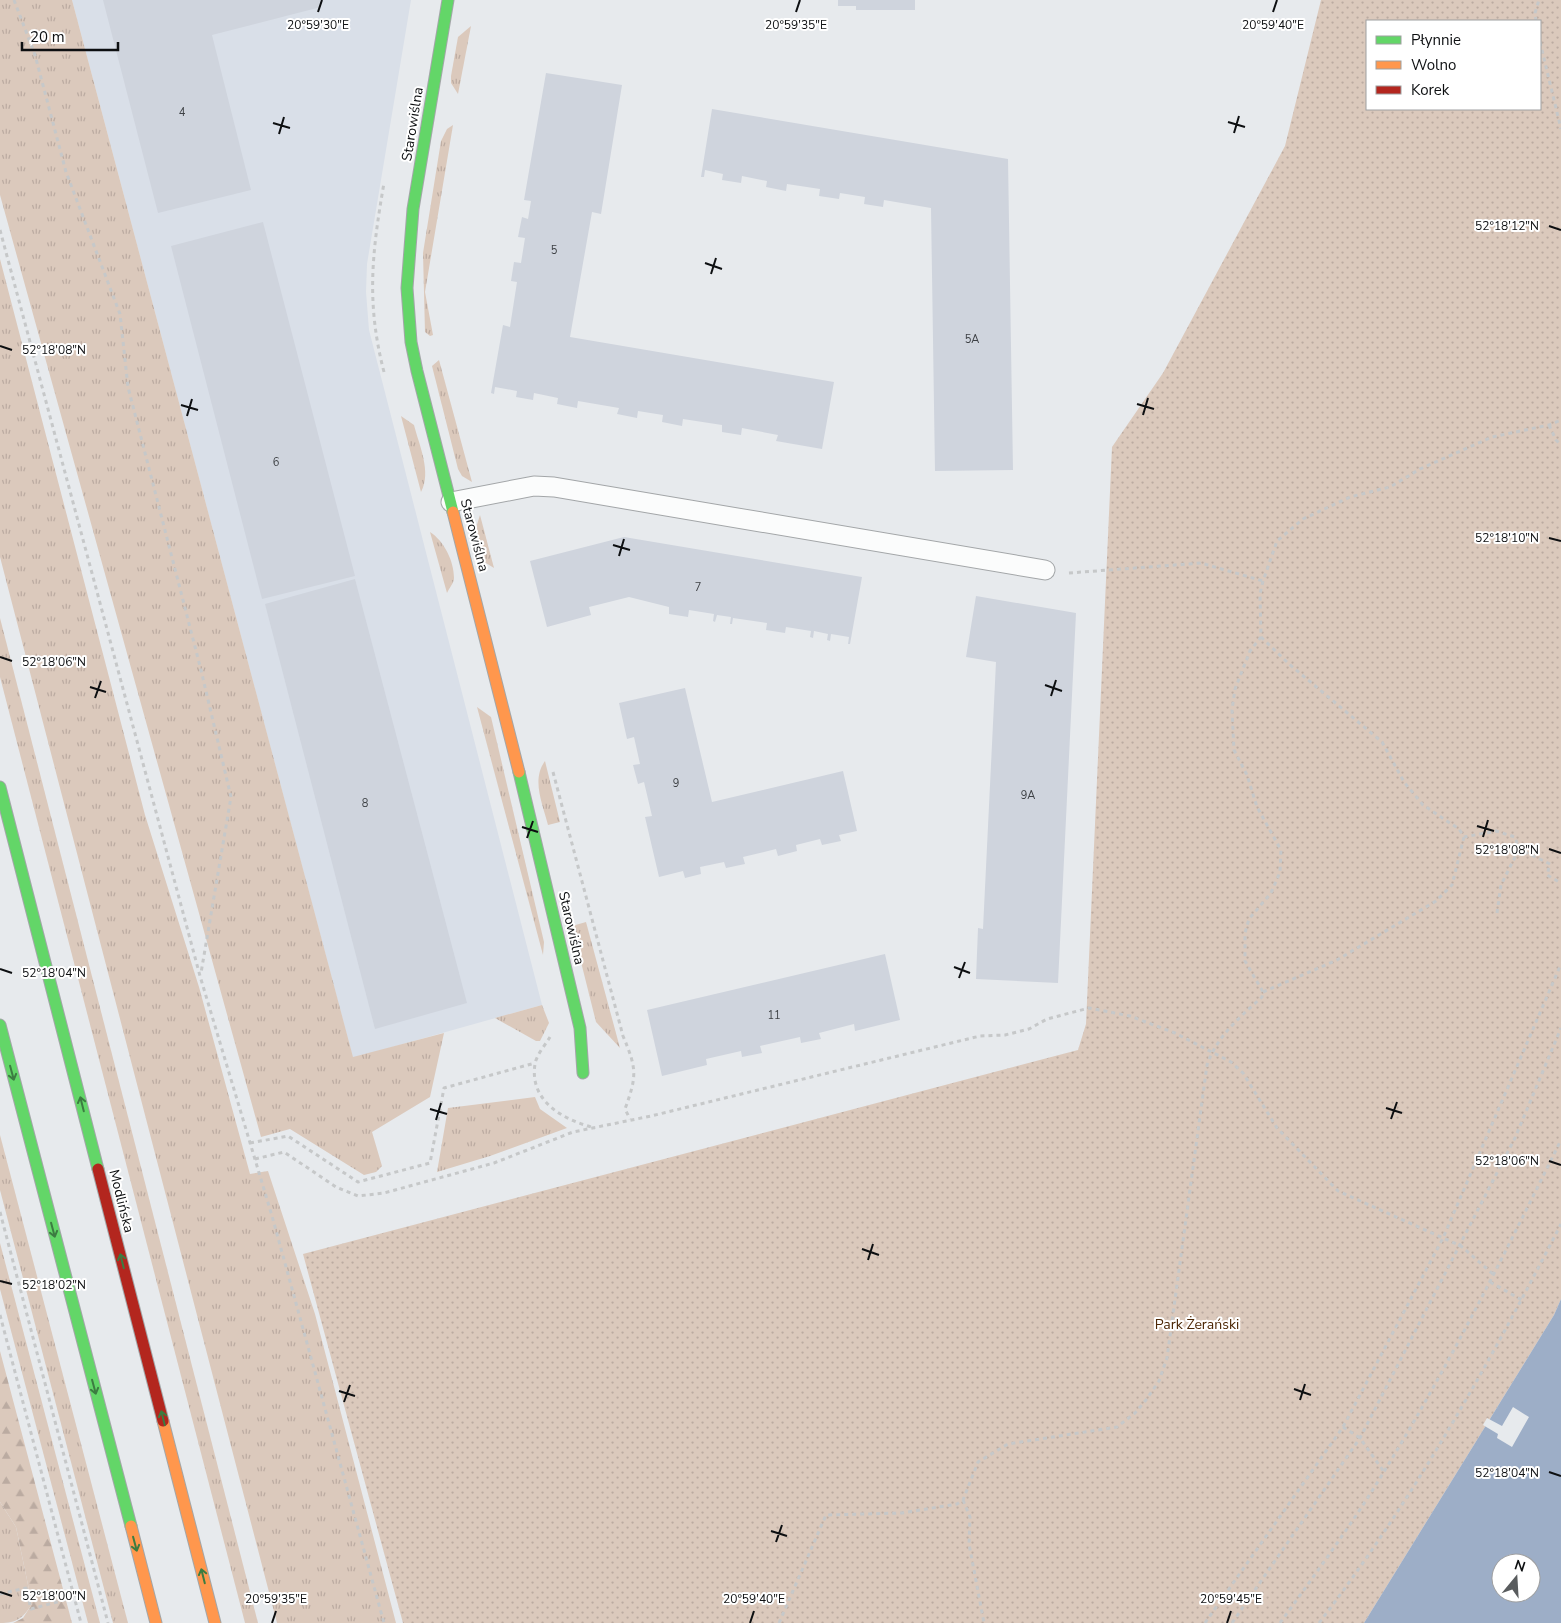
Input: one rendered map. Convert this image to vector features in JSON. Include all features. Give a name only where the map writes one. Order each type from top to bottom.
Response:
[{"type":"main road","name":"Starowiślna","points":[[448,0],[409,237],[405,284],[410,345],[514,750],[578,1018],[583,1072]]},
{"type":"main road","name":"Modlińska","points":[[0,787],[215,1623]]},
{"type":"main road","points":[[0,1026],[156,1623]]},
{"type":"lane","points":[[451,502],[534,486],[554,487],[1044,570]]},
{"type":"path","points":[[14,0],[35,54],[66,172],[120,314],[128,388],[201,670],[231,797],[200,976]]},
{"type":"path","points":[[1536,20],[1535,13],[1539,0]]},
{"type":"path","points":[[1541,46],[1561,129]]},
{"type":"path","points":[[0,230],[200,976],[255,1159],[384,1623]]},
{"type":"path","points":[[1263,992],[1337,960],[1436,901],[1452,885],[1464,837],[1459,829],[1423,805],[1404,782],[1382,742],[1289,664],[1261,637],[1259,616],[1263,581],[1277,541],[1303,519],[1350,497],[1390,487],[1420,469],[1492,437],[1549,425],[1561,420]]},
{"type":"path","points":[[1549,425],[1556,440],[1561,445]]},
{"type":"path","points":[[1044,570],[1076,573],[1132,569],[1146,565],[1201,563],[1263,581]]},
{"type":"path","points":[[778,1623],[826,1515],[902,1513],[957,1504],[963,1500],[978,1462],[1008,1444],[1117,1427],[1136,1413],[1158,1381],[1167,1358],[1207,1065],[1212,1051],[1226,1030],[1262,997],[1263,992],[1245,961],[1245,933],[1249,919],[1272,892],[1280,872],[1281,850],[1257,807],[1247,775],[1234,750],[1232,710],[1235,689],[1250,651],[1261,637]]},
{"type":"path","points":[[551,763],[623,1036],[633,1059],[635,1082],[625,1109],[630,1119]]},
{"type":"path","points":[[1464,837],[1496,831],[1516,837],[1519,849],[1501,885],[1497,913]]},
{"type":"path","points":[[1519,849],[1550,864],[1547,875],[1561,883]]},
{"type":"path","points":[[1205,1623],[1343,1427],[1443,1238],[1561,964]]},
{"type":"path","points":[[255,1159],[284,1152],[336,1187],[358,1196],[384,1193],[494,1163],[573,1132],[651,1116],[980,1036],[1005,1035],[1029,1029],[1047,1019],[1068,1012],[1089,1008],[1130,1016],[1175,1033],[1231,1062],[1243,1073],[1277,1128],[1338,1191],[1461,1246],[1494,1275]]},
{"type":"path","points":[[1232,1623],[1360,1438],[1461,1246],[1514,1138],[1561,1028]]},
{"type":"path","points":[[250,1143],[288,1136],[358,1182],[430,1163],[444,1088],[535,1063]]},
{"type":"path","points":[[1280,1623],[1321,1567],[1384,1472],[1423,1406],[1494,1275],[1561,1140]]},
{"type":"path","points":[[0,1212],[108,1623]]},
{"type":"path","points":[[1319,1623],[1403,1503],[1461,1408],[1501,1341],[1561,1224]]},
{"type":"path","points":[[1490,1282],[1522,1300]]},
{"type":"path","points":[[0,1315],[81,1623]]},
{"type":"path","points":[[1461,1408],[1466,1412]]},
{"type":"path","points":[[1343,1427],[1360,1438],[1384,1472]]},
{"type":"path","points":[[963,1500],[970,1517],[969,1544],[984,1623]]},
{"type":"path","points":[[0,1594],[26,1588],[31,1609],[74,1597]]},
{"type":"shaded area","points":[[72,0],[411,0],[367,264],[366,292],[369,330],[542,1005],[353,1058]]},
{"type":"green space","points":[[0,0],[72,0],[353,1057],[444,1033],[430,1097],[372,1132],[382,1166],[376,1172],[364,1175],[290,1129],[261,1137],[0,195]]},
{"type":"green space","name":"Park Żerański","points":[[1321,0],[1561,0],[1561,1299],[1554,1315],[1364,1623],[403,1623],[303,1254],[1078,1050],[1086,1024],[1112,447],[1163,373],[1285,146]]},
{"type":"green space","points":[[471,26],[458,94],[451,83],[451,76],[458,37]]},
{"type":"green space","points":[[453,125],[425,292],[433,335],[430,336],[425,332],[423,253],[441,141],[447,129]]},
{"type":"green space","points":[[0,259],[145,815],[199,987],[250,1174],[268,1171],[315,1314],[396,1623],[277,1623],[0,557]]},
{"type":"green space","points":[[439,360],[472,482],[462,476],[458,469],[432,366]]},
{"type":"green space","points":[[401,416],[414,425],[421,450],[425,476],[421,492]]},
{"type":"green space","points":[[480,515],[494,568],[481,560],[474,534]]},
{"type":"green space","points":[[430,532],[444,546],[454,572],[454,580],[447,593]]},
{"type":"green space","points":[[0,618],[258,1623],[245,1623],[0,677]]},
{"type":"green space","points":[[477,707],[491,717],[544,942],[543,955]]},
{"type":"green space","points":[[545,761],[560,822],[548,825],[538,784],[541,768]]},
{"type":"green space","points":[[586,922],[620,1048],[596,1022],[572,926]]},
{"type":"green space","points":[[542,1005],[549,1023],[540,1041],[536,1041],[495,1018]]},
{"type":"green space","points":[[535,1097],[540,1109],[567,1128],[490,1156],[437,1172],[448,1108]]},
{"type":"green space","points":[[0,1135],[128,1623],[113,1623],[0,1190]]},
{"type":"green space","points":[[0,1243],[100,1623],[88,1623],[0,1289]]},
{"type":"green space","points":[[0,1351],[72,1623],[13,1623],[23,1618],[32,1604],[16,1527],[0,1502]]},
{"type":"green space","points":[[0,1502],[16,1527],[32,1604],[19,1619],[0,1623]]},
{"type":"water","points":[[1561,1299],[1561,1623],[1364,1623],[1554,1315]]},
{"type":"pier","points":[[1513,1407],[1529,1417],[1512,1447],[1497,1438],[1498,1434],[1483,1425],[1487,1418],[1502,1426]]},
{"type":"building","points":[[103,0],[322,0],[321,7],[212,35],[251,190],[158,213]]},
{"type":"building","points":[[838,0],[915,0],[915,10],[856,10],[856,6],[838,6]]},
{"type":"building","points":[[546,73],[622,85],[601,214],[592,212],[570,337],[834,382],[822,449],[776,441],[778,435],[742,428],[741,435],[722,432],[722,425],[683,419],[682,426],[662,422],[663,415],[638,411],[637,418],[617,414],[619,408],[578,401],[577,408],[557,404],[558,398],[534,393],[533,400],[516,397],[517,391],[495,387],[494,394],[491,393],[503,325],[510,327],[517,282],[511,281],[514,262],[521,263],[525,238],[518,237],[522,217],[528,219],[531,201],[524,200]]},
{"type":"building","points":[[712,109],[1008,159],[1013,470],[935,471],[931,208],[884,200],[883,207],[864,204],[865,197],[840,193],[839,199],[819,196],[820,189],[787,184],[786,191],[766,187],[767,181],[742,176],[741,183],[722,180],[723,174],[705,170],[704,177],[701,177]]},
{"type":"building","points":[[263,222],[355,576],[262,599],[171,246]]},
{"type":"building","points":[[624,537],[862,577],[850,644],[848,644],[849,637],[831,634],[830,641],[827,640],[828,634],[814,631],[813,638],[810,637],[811,631],[786,627],[785,633],[766,630],[767,623],[733,618],[732,624],[730,624],[731,617],[717,615],[715,622],[713,621],[714,614],[689,610],[688,617],[669,614],[669,607],[629,597],[589,607],[591,615],[547,627],[530,561]]},
{"type":"building","points":[[355,579],[467,1003],[375,1029],[265,604]]},
{"type":"building","points":[[976,596],[1076,613],[1058,983],[976,979],[978,928],[983,929],[996,662],[966,657]]},
{"type":"building","points":[[685,688],[712,802],[843,771],[857,831],[839,835],[841,841],[822,845],[820,839],[796,845],[797,851],[778,856],[776,849],[743,857],[745,864],[726,868],[724,862],[700,867],[701,874],[685,878],[683,871],[659,877],[645,817],[652,816],[644,782],[638,784],[633,765],[640,764],[634,737],[627,739],[619,703]]},
{"type":"building","points":[[885,954],[900,1020],[855,1031],[854,1024],[819,1033],[821,1039],[801,1043],[800,1037],[760,1046],[762,1053],[742,1057],[741,1051],[706,1059],[707,1065],[662,1076],[647,1010]]},
{"type":"traffic: fast","points":[[448,0],[413,209],[407,288],[411,342],[453,512]]},
{"type":"traffic: fast","points":[[519,772],[580,1028],[583,1073]]},
{"type":"traffic: fast","points":[[0,787],[98,1169]]},
{"type":"traffic: fast","points":[[0,1025],[131,1526]]},
{"type":"traffic: slow","points":[[453,512],[519,772]]},
{"type":"traffic: slow","points":[[163,1421],[215,1623]]},
{"type":"traffic: slow","points":[[131,1526],[156,1623]]},
{"type":"traffic: jam","points":[[98,1169],[163,1421]]}]
